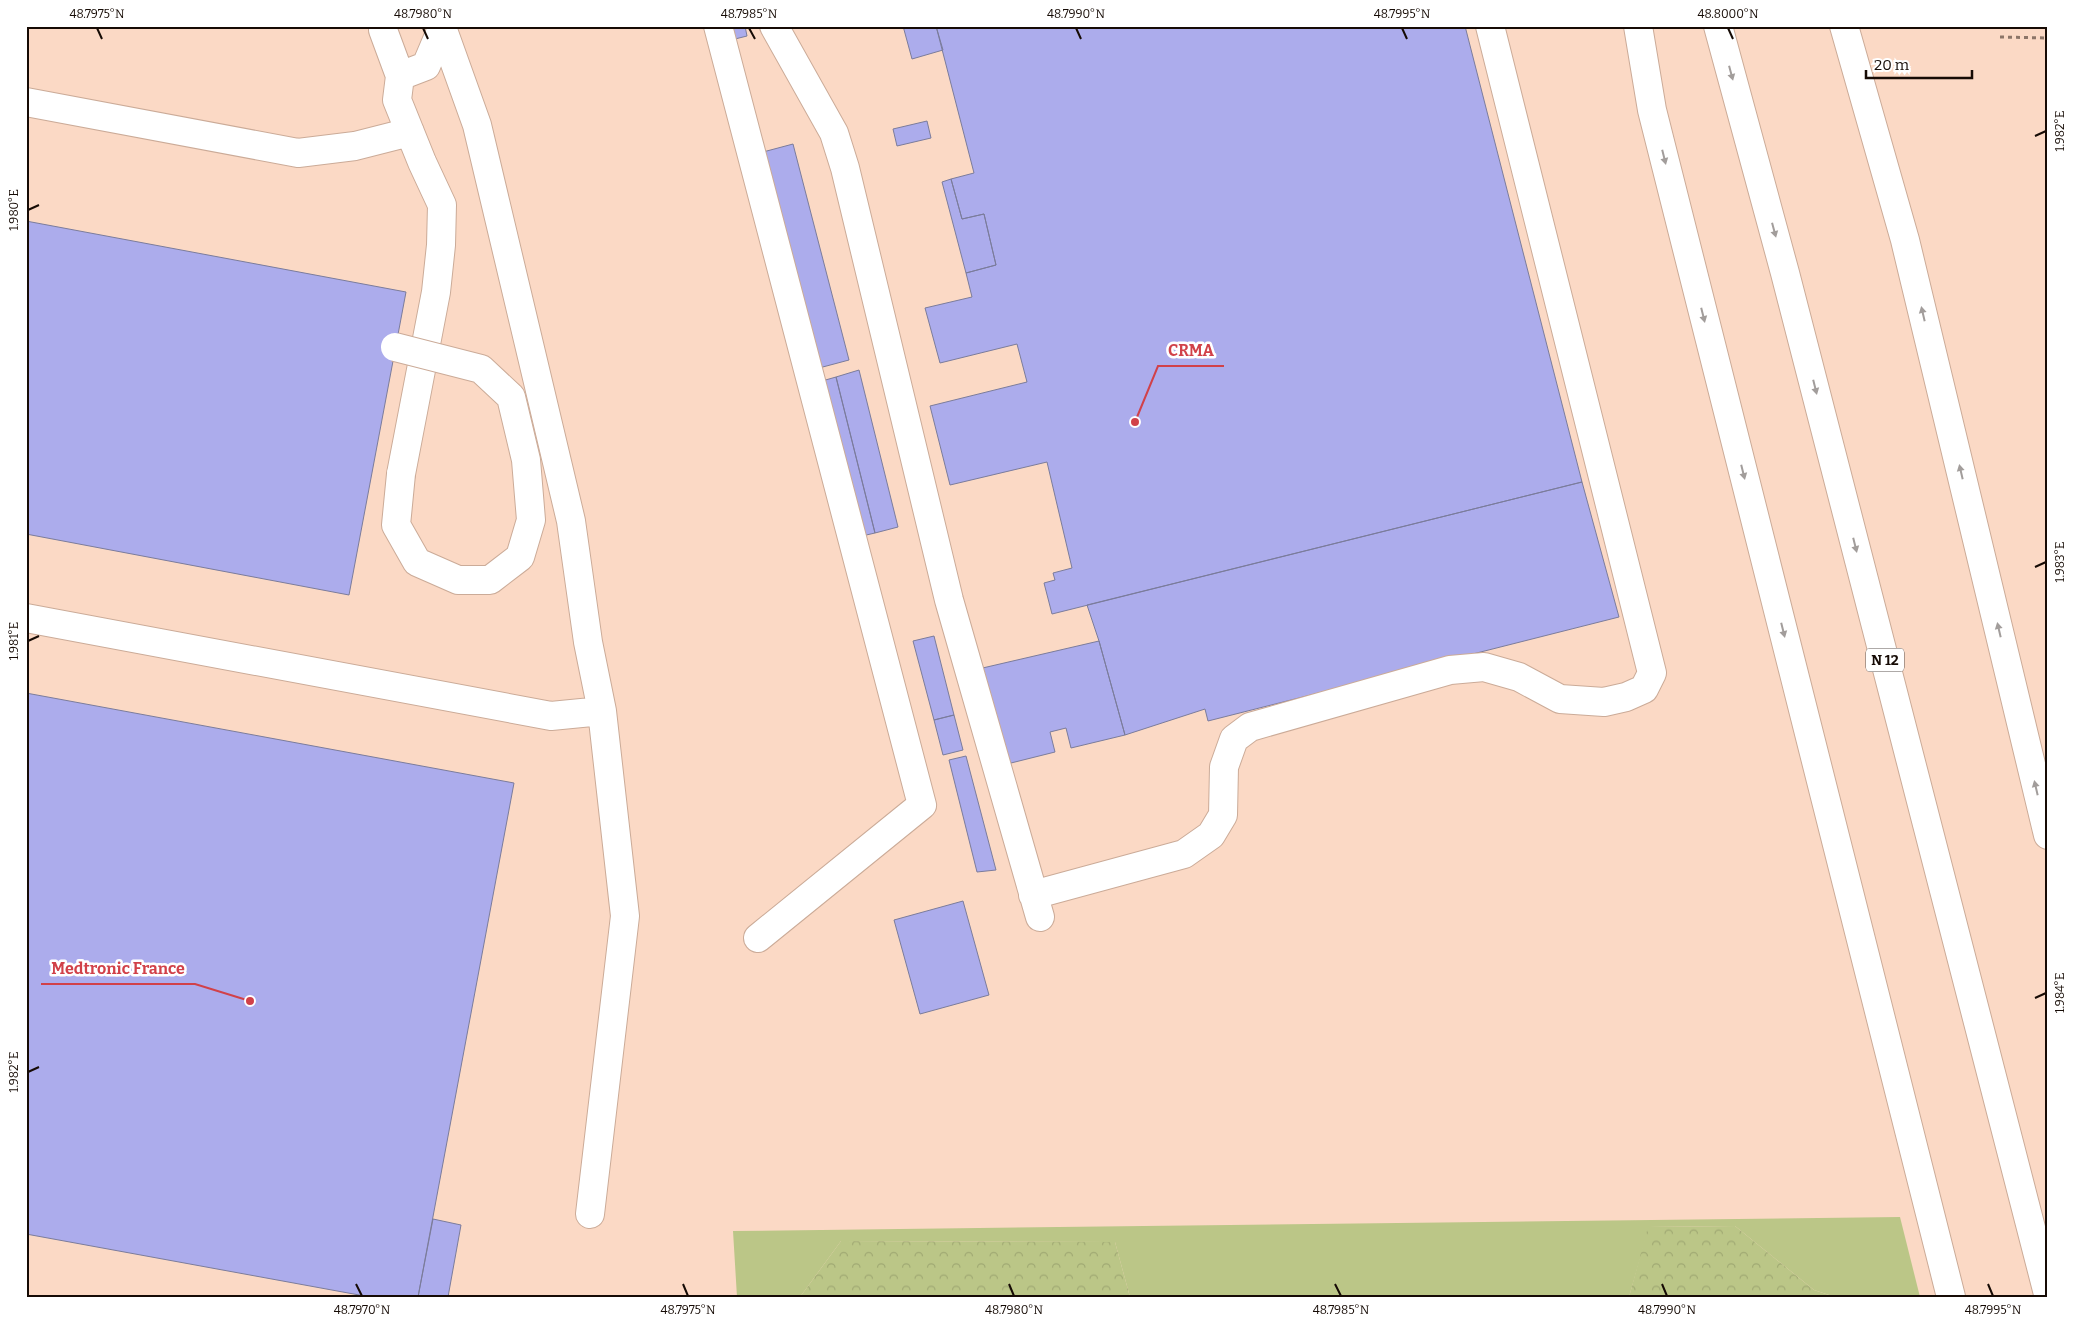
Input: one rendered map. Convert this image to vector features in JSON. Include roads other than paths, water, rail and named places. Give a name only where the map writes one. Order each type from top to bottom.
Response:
[{"type":"main road","points":[[384,26],[383,30],[400,76],[397,100],[442,205],[441,244],[436,292],[401,474],[396,525],[417,562],[458,580],[490,580],[520,557],[531,520],[526,460],[511,397],[481,369],[395,347]]},
{"type":"main road","points":[[718,26],[922,805],[758,938]]},
{"type":"main road","points":[[774,26],[834,133],[845,168],[949,600],[1036,906],[1184,854],[1211,835],[1224,815],[1224,767],[1234,739],[1250,726],[1450,670],[1484,667],[1519,678],[1560,699],[1604,702],[1626,697],[1644,688],[1652,673],[1490,26]]},
{"type":"main road","points":[[1619,26],[1652,110]]},
{"type":"main road","points":[[1638,26],[1652,110],[1951,1297]]},
{"type":"main road","name":"N 12","points":[[1718,26],[1785,273],[2048,1294]]},
{"type":"main road","points":[[1844,26],[1906,240],[2048,835]]},
{"type":"main road","points":[[400,76],[426,66],[443,28]]},
{"type":"main road","points":[[443,28],[477,124],[571,521],[588,642],[602,711],[625,916],[590,1214]]},
{"type":"main road","points":[[26,102],[298,153],[356,146],[410,132]]},
{"type":"main road","points":[[26,618],[551,716],[602,711]]},
{"type":"place","name":"CRMA","points":[[1135,422]]},
{"type":"place","name":"Medtronic France","points":[[250,1001]]}]
